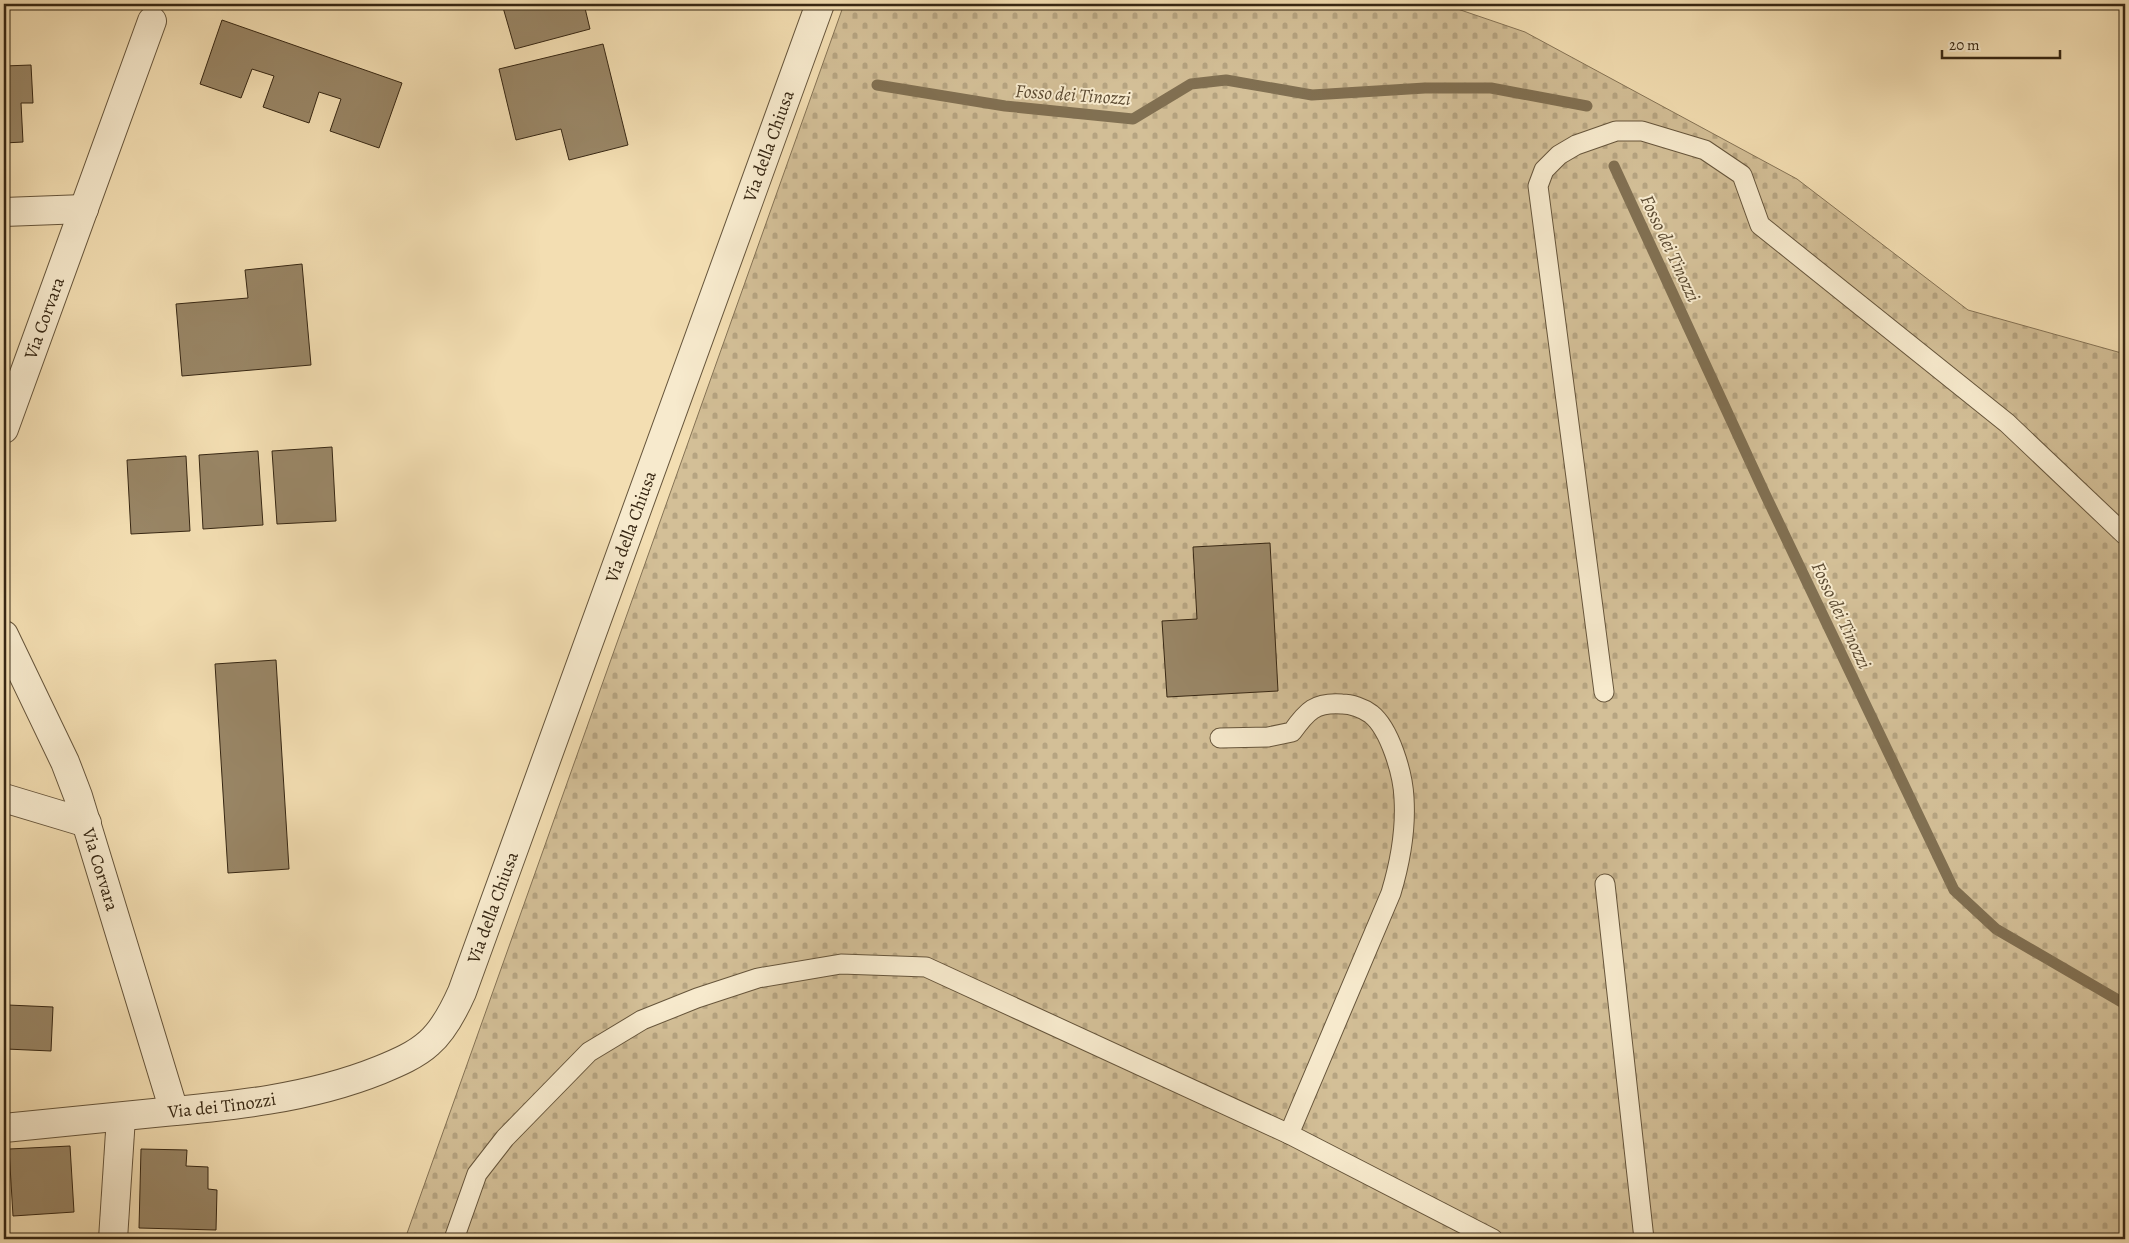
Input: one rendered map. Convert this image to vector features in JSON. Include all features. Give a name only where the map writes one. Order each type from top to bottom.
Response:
[{"type":"street","name":"Via della Chiusa","points":[[429,1043],[446,1022],[462,992],[820,4]]},
{"type":"street","name":"Via Corvara","points":[[4,430],[152,20]]},
{"type":"street","points":[[4,212],[84,208]]},
{"type":"street","name":"Via Corvara","points":[[4,635],[65,762],[87,823],[174,1112]]},
{"type":"street","points":[[4,798],[87,823]]},
{"type":"street","name":"Via dei Tinozzi","points":[[4,1128],[174,1112],[283,1098],[340,1085],[388,1067],[429,1043]]},
{"type":"street","points":[[113,1239],[121,1117]]},
{"type":"lane","points":[[1604,692],[1538,186],[1544,170],[1559,154],[1576,145],[1616,131],[1642,131],[1706,150],[1742,175],[1760,226],[2007,423],[2125,535]]},
{"type":"lane","points":[[1220,738],[1268,737],[1292,732],[1306,713],[1326,703],[1350,704],[1371,714],[1388,737],[1404,797],[1399,866],[1391,893],[1289,1134]]},
{"type":"lane","points":[[1605,884],[1644,1239]]},
{"type":"lane","points":[[454,1239],[477,1174],[505,1138],[589,1052],[642,1020],[697,998],[758,978],[841,964],[926,967],[1289,1134],[1493,1239]]},
{"type":"green space","points":[[844,4],[1443,4],[1525,32],[1797,179],[1968,310],[2125,354],[2125,1239],[405,1239]]},
{"type":"building","points":[[502,4],[584,4],[590,29],[515,49]]},
{"type":"building","points":[[222,20],[402,83],[379,148],[330,131],[341,99],[319,92],[309,123],[263,107],[274,76],[252,69],[241,98],[200,84]]},
{"type":"building","points":[[603,44],[628,145],[569,160],[561,129],[516,140],[499,69]]},
{"type":"building","points":[[31,65],[33,103],[21,103],[23,142],[4,143],[4,66]]},
{"type":"building","points":[[302,264],[311,365],[182,376],[176,304],[248,298],[245,270]]},
{"type":"building","points":[[332,447],[336,521],[277,524],[272,451]]},
{"type":"building","points":[[258,451],[263,525],[203,529],[199,455]]},
{"type":"building","points":[[186,456],[190,531],[131,534],[127,460]]},
{"type":"building","points":[[1270,543],[1278,691],[1167,697],[1162,621],[1197,619],[1193,547]]},
{"type":"building","points":[[276,660],[289,869],[228,873],[215,664]]},
{"type":"building","points":[[8,1005],[53,1007],[51,1051],[6,1049]]},
{"type":"building","points":[[70,1146],[74,1212],[13,1216],[9,1149]]},
{"type":"building","points":[[141,1149],[187,1150],[186,1166],[208,1167],[208,1189],[217,1190],[216,1230],[139,1228]]},
{"type":"waterway","name":"Fosso dei Tinozzi","points":[[877,85],[1005,106],[1133,119],[1191,84],[1226,80],[1312,95],[1425,88],[1491,88],[1587,106]]},
{"type":"waterway","name":"Fosso dei Tinozzi","points":[[1614,166],[1765,494],[1954,890],[1996,929],[2125,1004]]}]
